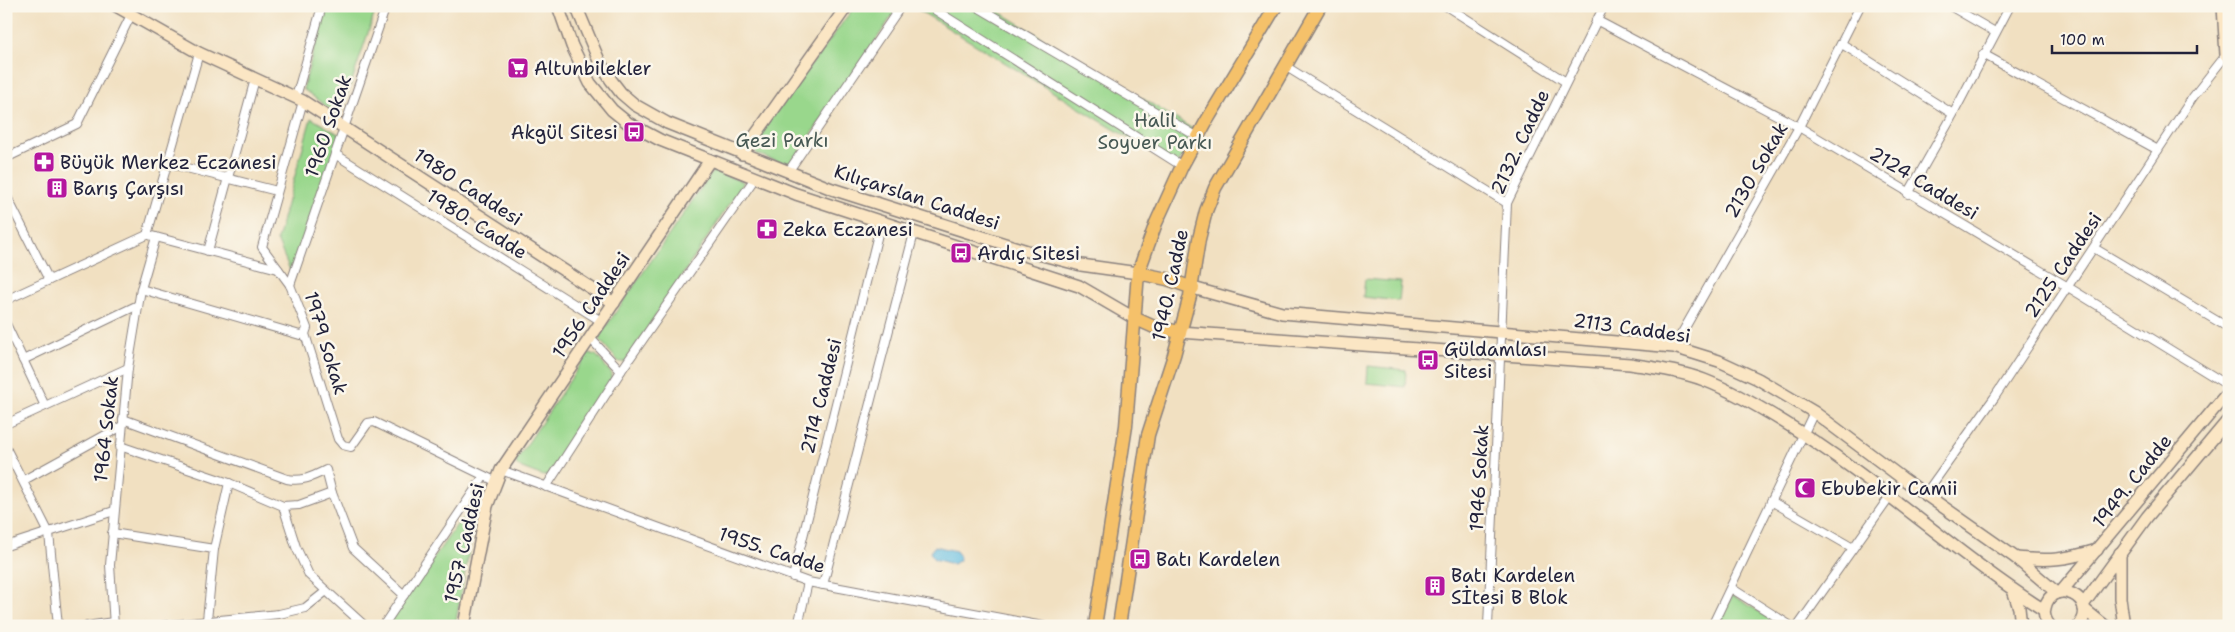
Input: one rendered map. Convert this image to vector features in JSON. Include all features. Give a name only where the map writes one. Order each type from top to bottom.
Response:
[{"type":"main road","name":"1940. Cadde","points":[[1095,626],[1126,426],[1138,273],[1156,223],[1182,166],[1276,6]]},
{"type":"main road","name":"1940. Cadde","points":[[1120,626],[1148,436],[1192,288],[1199,239],[1206,211],[1215,188],[1320,6]]},
{"type":"main road","points":[[1138,273],[1168,279],[1192,288]]},
{"type":"main road","points":[[1134,318],[1154,327],[1180,332]]},
{"type":"street","name":"1979 Sokak","points":[[322,6],[262,246],[290,285],[307,328],[305,334],[340,442],[347,447],[354,445],[371,422],[484,476]]},
{"type":"street","name":"1960 Sokak","points":[[290,285],[386,6]]},
{"type":"street","name":"Kılıçarslan Caddesi","points":[[558,6],[583,70],[601,99],[628,123],[660,140],[796,194],[1078,286],[1134,318]]},
{"type":"street","name":"Kılıçarslan Caddesi","points":[[576,6],[600,64],[621,93],[635,104],[667,123],[832,189],[1027,251],[1081,265],[1138,273]]},
{"type":"street","points":[[742,154],[847,6]]},
{"type":"street","points":[[788,172],[901,6]]},
{"type":"street","points":[[929,6],[1182,166]]},
{"type":"street","points":[[976,6],[1198,137]]},
{"type":"street","points":[[1446,6],[1566,82]]},
{"type":"street","name":"2132. Cadde","points":[[1502,331],[1508,203],[1604,6]]},
{"type":"street","name":"2130 Sokak","points":[[1674,347],[1799,127],[1860,6]]},
{"type":"street","points":[[1950,6],[1995,32]]},
{"type":"street","points":[[1908,194],[2010,6]]},
{"type":"street","points":[[2223,6],[2227,56]]},
{"type":"street","name":"1980 Caddesi","points":[[123,9],[199,53],[300,99],[614,303]]},
{"type":"street","points":[[6,158],[77,124],[123,9]]},
{"type":"street","name":"2124 Caddesi","points":[[1596,20],[1799,127],[1908,194],[2068,287],[2229,386]]},
{"type":"street","points":[[1842,44],[1953,114]]},
{"type":"street","points":[[146,235],[199,53]]},
{"type":"street","points":[[1984,54],[2158,150]]},
{"type":"street","name":"2125 Caddesi","points":[[1926,493],[1994,398],[2193,97],[2227,56]]},
{"type":"street","points":[[1284,66],[1508,203]]},
{"type":"street","points":[[208,251],[255,79]]},
{"type":"street","name":"1980. Cadde","points":[[335,154],[601,321]]},
{"type":"street","name":"1956 Caddesi","points":[[501,470],[710,160]]},
{"type":"street","points":[[167,163],[277,191]]},
{"type":"street","points":[[546,487],[622,371],[755,178]]},
{"type":"street","points":[[6,195],[49,280]]},
{"type":"street","name":"2114 Caddesi","points":[[793,577],[881,222]]},
{"type":"street","points":[[823,585],[914,233]]},
{"type":"street","points":[[6,300],[146,235],[278,269]]},
{"type":"street","name":"1964 Sokak","points":[[114,624],[110,565],[122,423],[138,305],[156,237]]},
{"type":"street","points":[[2094,248],[2229,328]]},
{"type":"street","name":"2113 Caddesi","points":[[1192,288],[1282,313],[1674,347],[1727,364],[1758,379],[1814,412],[1902,478],[1926,493],[2016,558],[2059,592],[2073,593],[2079,598],[2084,607],[2105,626]]},
{"type":"street","points":[[142,289],[305,334]]},
{"type":"street","points":[[23,360],[138,305]]},
{"type":"street","points":[[6,324],[44,406]]},
{"type":"street","name":"1946 Sokak","points":[[1488,626],[1502,331]]},
{"type":"street","name":"2113 Caddesi","points":[[1180,332],[1630,364],[1675,372],[1703,380],[1741,396],[1803,434],[1890,496],[2044,613]]},
{"type":"street","points":[[590,338],[622,371]]},
{"type":"street","points":[[6,424],[128,368]]},
{"type":"street","name":"1949. Cadde","points":[[2037,626],[2047,602],[2059,592],[2099,549],[2229,391]]},
{"type":"street","points":[[1712,626],[1814,412]]},
{"type":"street","name":"1949. Cadde","points":[[2079,626],[2083,620],[2084,607],[2120,552],[2229,419]]},
{"type":"street","points":[[24,480],[122,423],[298,481],[308,479],[326,470],[332,493],[353,548],[404,594]]},
{"type":"street","points":[[120,446],[228,483],[283,506],[298,505],[332,493]]},
{"type":"street","points":[[6,448],[24,480],[49,533],[58,626]]},
{"type":"street","name":"1955. Cadde","points":[[501,470],[808,582],[1043,626]]},
{"type":"street","name":"1957 Caddesi","points":[[464,626],[487,506],[495,481],[501,470]]},
{"type":"street","points":[[383,626],[484,476],[495,481]]},
{"type":"street","points":[[207,620],[214,549],[228,483]]},
{"type":"street","points":[[1798,626],[1890,496]]},
{"type":"street","points":[[1771,501],[1853,548]]},
{"type":"street","points":[[283,506],[296,547],[309,575],[365,626]]},
{"type":"street","points":[[6,546],[114,511]]},
{"type":"street","points":[[112,533],[214,549]]},
{"type":"street","points":[[2016,558],[2044,561],[2066,559],[2099,549]]},
{"type":"street","points":[[2120,552],[2120,598],[2124,626]]},
{"type":"street","points":[[798,626],[808,582]]},
{"type":"street","points":[[1731,588],[1791,626]]},
{"type":"street","points":[[2013,590],[2019,608],[2021,626]]},
{"type":"street","points":[[160,626],[279,614],[305,608],[326,592]]},
{"type":"street","points":[[2044,613],[2050,626]]},
{"type":"street","points":[[6,620],[7,626]]},
{"type":"street","points":[[87,626],[114,624]]},
{"type":"green space","points":[[326,6],[377,6],[344,105],[341,111],[335,113],[303,89]]},
{"type":"green space","name":"Gezi Parkı","points":[[855,6],[899,6],[790,166],[757,154],[753,143]]},
{"type":"green space","name":"Halil Soyuer Parkı","points":[[912,6],[990,6],[1196,131],[1176,167]]},
{"type":"green space","points":[[311,118],[342,136],[293,277],[277,240]]},
{"type":"green space","name":"Gezi Parkı","points":[[713,171],[744,182],[625,362],[619,362],[600,340],[600,335]]},
{"type":"green space","points":[[1365,279],[1401,282],[1399,301],[1363,297]]},
{"type":"green space","points":[[588,353],[596,355],[612,374],[611,382],[548,475],[543,476],[517,466],[516,461]]},
{"type":"green space","points":[[1368,366],[1406,370],[1405,387],[1367,383]]},
{"type":"green space","points":[[467,518],[472,520],[474,524],[455,626],[386,626],[461,519]]},
{"type":"green space","points":[[1732,595],[1783,626],[1717,626]]},
{"type":"water","points":[[935,546],[956,551],[959,555],[959,560],[953,564],[934,559],[930,552]]},
{"type":"place","name":"Altunbilekler","points":[[518,68]]},
{"type":"place","name":"Akgül Sitesi","points":[[634,132]]},
{"type":"place","name":"Büyük Merkez Eczanesi","points":[[44,162]]},
{"type":"place","name":"Barış Çarşısı","points":[[57,188]]},
{"type":"place","name":"Zeka Eczanesi","points":[[767,229]]},
{"type":"place","name":"Ardıç Sitesi","points":[[961,253]]},
{"type":"place","name":"Güldamlası Sitesi","points":[[1428,360]]},
{"type":"place","name":"Ebubekir Camii","points":[[1805,488]]},
{"type":"place","name":"Batı Kardelen","points":[[1140,559]]},
{"type":"place","name":"Batı Kardelen Sİtesi B Blok","points":[[1435,586]]}]
